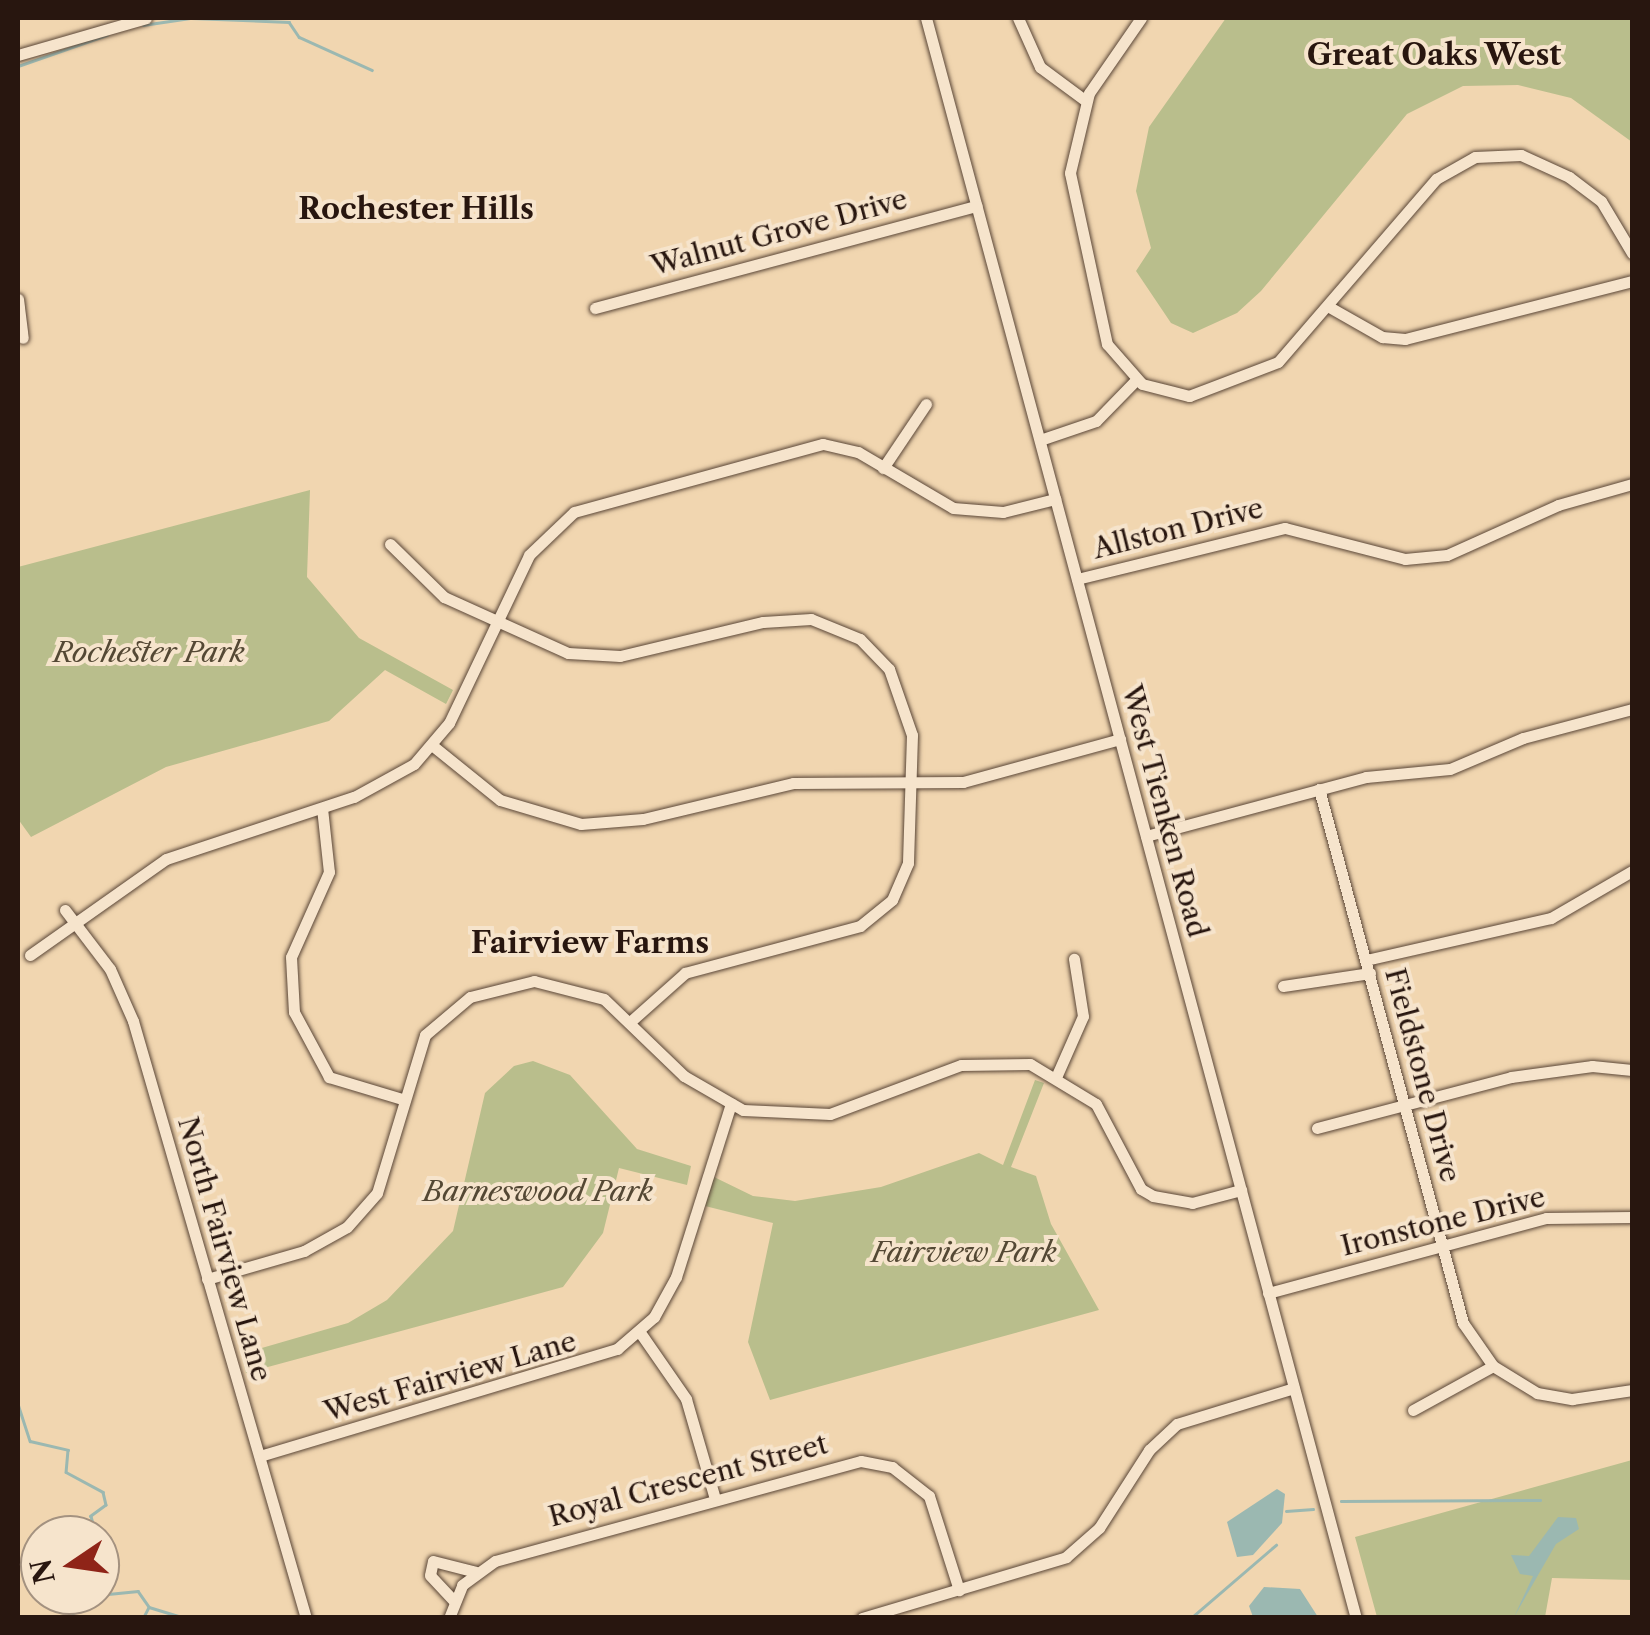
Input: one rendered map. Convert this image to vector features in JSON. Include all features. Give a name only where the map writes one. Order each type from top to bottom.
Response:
[{"type":"street","points":[[18,55],[146,18]]},
{"type":"street","name":"West Tienken Road","points":[[926,18],[1356,1618]]},
{"type":"street","points":[[1018,18],[1040,67],[1086,101]]},
{"type":"street","points":[[1140,18],[1086,101],[1071,206],[1107,344],[1136,380],[1189,396],[1224,389],[1278,362],[1332,308],[1436,179],[1498,152],[1543,163],[1589,190],[1632,253]]},
{"type":"street","name":"Walnut Grove Drive","points":[[595,308],[977,206]]},
{"type":"street","points":[[1332,308],[1382,337],[1405,339],[1632,281]]},
{"type":"street","points":[[18,299],[23,338]]},
{"type":"street","points":[[1040,440],[1096,422],[1136,380]]},
{"type":"street","points":[[883,468],[926,404]]},
{"type":"street","points":[[30,955],[69,915],[166,859],[322,808],[387,782],[433,746],[498,624],[529,555],[574,512],[804,446],[840,447],[953,508],[1004,512],[1055,499]]},
{"type":"street","name":"Allston Drive","points":[[1077,579],[1284,528],[1405,559],[1435,557],[1558,505],[1632,484]]},
{"type":"street","points":[[390,544],[430,587],[498,624],[594,656],[656,650],[763,622],[831,624],[890,669],[908,714],[908,863],[878,914],[820,938],[685,974],[632,1020]]},
{"type":"street","points":[[1146,836],[1319,789],[1450,768],[1523,738],[1632,709]]},
{"type":"street","points":[[433,746],[500,800],[581,824],[643,819],[793,783],[963,782],[1120,739]]},
{"type":"street","name":"Fieldstone Drive","points":[[1319,789],[1463,1322],[1493,1366]]},
{"type":"street","points":[[322,808],[329,872],[290,958],[294,1012],[330,1078],[402,1098]]},
{"type":"street","points":[[1283,986],[1551,918],[1632,872]]},
{"type":"street","name":"North Fairview Lane","points":[[69,915],[110,968],[133,1021],[306,1618]]},
{"type":"street","points":[[1056,1075],[1084,1016],[1074,959]]},
{"type":"street","points":[[206,1279],[304,1251],[347,1228],[377,1193],[402,1098],[426,1035],[487,991],[534,981],[570,985],[632,1020],[684,1076],[731,1104],[765,1114],[830,1114],[987,1062],[1056,1075],[1106,1116],[1141,1188],[1192,1203],[1240,1190]]},
{"type":"street","points":[[1317,1128],[1548,1070],[1632,1070]]},
{"type":"street","name":"West Fairview Lane","points":[[260,1456],[595,1361],[639,1331],[676,1277],[731,1104]]},
{"type":"street","name":"Ironstone Drive","points":[[1268,1294],[1546,1218],[1632,1216]]},
{"type":"street","points":[[639,1331],[686,1399],[715,1499]]},
{"type":"street","points":[[1413,1410],[1493,1366],[1551,1397],[1632,1390]]},
{"type":"street","points":[[862,1618],[1082,1549],[1149,1450],[1177,1424],[1294,1388]]},
{"type":"street","name":"Royal Crescent Street","points":[[454,1601],[430,1575],[433,1561],[476,1572],[843,1464],[892,1467],[929,1496],[959,1590]]},
{"type":"street","points":[[450,1618],[454,1601],[476,1572]]},
{"type":"green space","points":[[1226,18],[1632,18],[1632,142],[1571,98],[1518,85],[1463,86],[1407,114],[1261,291],[1237,313],[1193,333],[1171,323],[1136,271],[1151,248],[1136,191],[1149,127]]},
{"type":"green space","name":"Rochester Park","points":[[310,490],[307,577],[359,638],[453,690],[446,704],[385,670],[329,721],[166,767],[31,837],[18,819],[18,567]]},
{"type":"green space","name":"Barneswood Park","points":[[533,1061],[570,1075],[637,1149],[691,1166],[687,1185],[619,1168],[603,1233],[563,1287],[246,1373],[241,1354],[348,1323],[387,1300],[453,1231],[485,1093],[514,1066]]},
{"type":"green space","name":"Fairview Park","points":[[1035,1080],[1044,1083],[1011,1167],[1036,1176],[1051,1224],[1099,1310],[770,1400],[748,1342],[773,1223],[705,1206],[714,1177],[753,1196],[795,1201],[881,1187],[979,1153],[1003,1165]]},
{"type":"green space","points":[[1632,1460],[1632,1580],[1552,1578],[1545,1617],[1377,1617],[1355,1537]]},
{"type":"water","points":[[1277,1489],[1285,1494],[1282,1523],[1253,1555],[1237,1557],[1227,1522]]},
{"type":"water","points":[[1558,1517],[1576,1518],[1579,1529],[1556,1544],[1514,1617],[1533,1576],[1520,1574],[1511,1555],[1529,1556]]},
{"type":"water","points":[[1264,1587],[1300,1589],[1318,1617],[1253,1617],[1249,1606]]},
{"type":"waterway","points":[[143,25],[191,18],[289,22],[299,37],[372,70]]},
{"type":"waterway","points":[[18,66],[107,35]]},
{"type":"waterway","points":[[18,1404],[30,1441],[68,1450],[66,1472],[103,1492],[106,1505],[92,1515]]},
{"type":"waterway","points":[[1341,1501],[1540,1500]]},
{"type":"waterway","points":[[1286,1511],[1313,1509]]},
{"type":"waterway","points":[[1191,1618],[1276,1545]]},
{"type":"waterway","points":[[120,1593],[138,1591],[149,1607],[185,1618]]},
{"type":"waterway","points":[[143,1618],[148,1608]]},
{"type":"district","name":"Great Oaks West","points":[[1434,55]]},
{"type":"district","name":"Rochester Hills","points":[[416,209]]},
{"type":"district","name":"Fairview Farms","points":[[590,943]]}]
